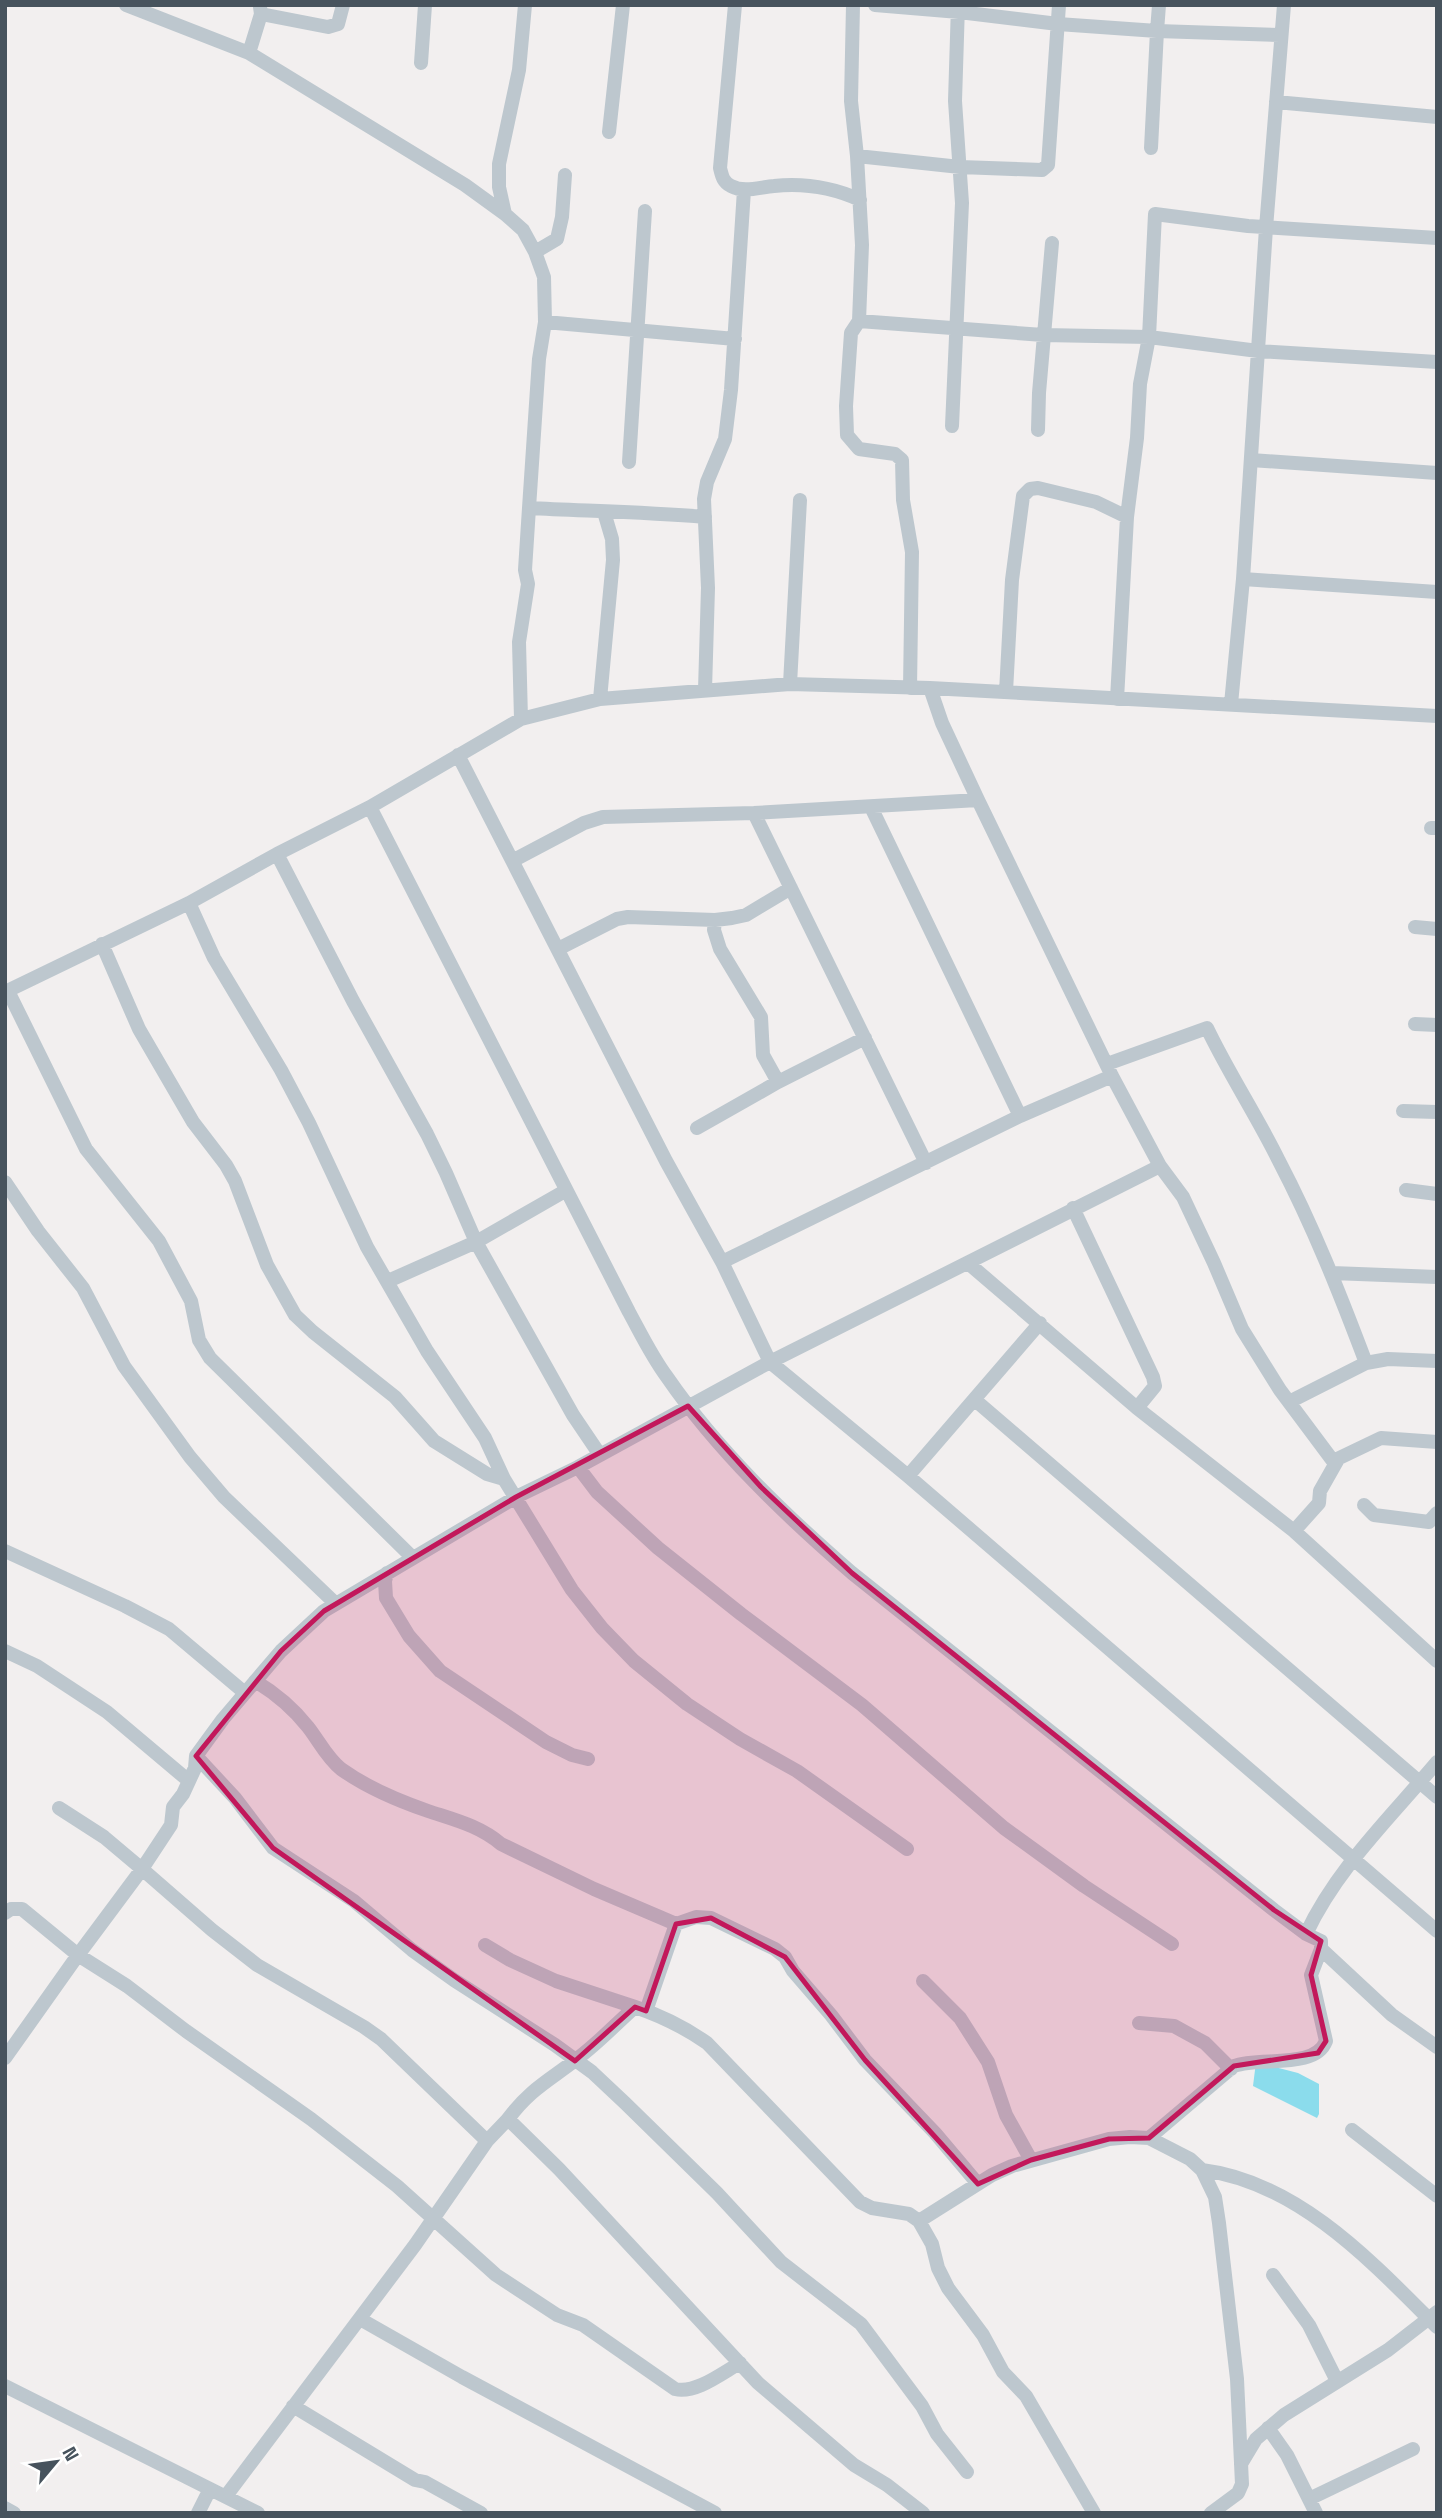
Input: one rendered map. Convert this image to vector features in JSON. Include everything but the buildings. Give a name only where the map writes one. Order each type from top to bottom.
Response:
[{"type":"street","points":[[126,5],[249,53],[464,185],[523,230],[544,277],[545,322],[539,359],[529,508],[525,570],[528,584],[519,642],[521,719]]},
{"type":"street","points":[[249,53],[260,10],[328,27],[338,24],[343,5]]},
{"type":"street","points":[[421,63],[425,5]]},
{"type":"street","points":[[505,214],[499,187],[499,164],[519,70],[525,5]]},
{"type":"street","points":[[609,132],[622,5]]},
{"type":"street","points":[[735,5],[720,168],[723,180],[730,186],[744,190],[776,186],[816,187],[840,191],[860,200]]},
{"type":"street","points":[[853,5],[851,101],[862,245],[859,321],[851,334],[846,407],[847,435],[859,449],[895,454],[902,460],[903,500],[912,552],[910,688]]},
{"type":"street","points":[[875,5],[959,8],[1058,24],[1280,35]]},
{"type":"street","points":[[857,156],[960,167],[1042,170],[1048,165],[1059,5]]},
{"type":"street","points":[[1151,148],[1159,5]]},
{"type":"street","points":[[1231,704],[1243,579],[1284,5]]},
{"type":"street","points":[[952,426],[962,203],[955,101],[959,8]]},
{"type":"street","points":[[1276,102],[1437,117]]},
{"type":"street","points":[[535,252],[557,239],[562,217],[565,175]]},
{"type":"street","points":[[705,690],[708,588],[704,499],[725,439],[736,339],[744,190]]},
{"type":"street","points":[[629,462],[645,211]]},
{"type":"street","points":[[1117,699],[1127,517],[1137,438],[1140,383],[1149,337],[1155,214],[1266,228],[1437,238]]},
{"type":"street","points":[[1038,430],[1043,335],[1052,243]]},
{"type":"street","points":[[859,321],[1043,335],[1149,337],[1258,351],[1437,362]]},
{"type":"street","points":[[545,322],[736,339]]},
{"type":"street","points":[[1251,460],[1437,473]]},
{"type":"street","points":[[1006,692],[1012,580],[1023,496],[1030,489],[1038,488],[1096,502],[1127,517]]},
{"type":"street","points":[[790,684],[800,500]]},
{"type":"street","points":[[529,508],[705,517]]},
{"type":"street","points":[[600,699],[613,560],[612,539],[604,512]]},
{"type":"street","points":[[1243,579],[1437,592]]},
{"type":"street","points":[[412,1557],[210,1358],[199,1340],[191,1301],[159,1241],[86,1149],[7,991],[189,903],[370,807],[521,719],[600,699],[790,684],[930,688],[1437,716]]},
{"type":"street","points":[[930,688],[942,723],[978,800],[1110,1070],[1160,1166],[1183,1197],[1242,1329],[1329,1458],[1337,1461]]},
{"type":"street","points":[[458,755],[666,1161],[722,1262],[770,1362],[908,1476],[1437,1931]]},
{"type":"street","points":[[514,860],[584,822],[603,817],[754,813],[978,800]]},
{"type":"street","points":[[370,807],[635,1323],[665,1376],[688,1406],[761,1488],[852,1573],[1041,1726],[1306,1934],[1321,1941],[1321,1949],[1311,1975],[1326,2041],[1323,2049],[1310,2057],[1272,2062],[1244,2062],[1231,2069],[1149,2138]]},
{"type":"street","points":[[871,807],[1020,1116]]},
{"type":"street","points":[[754,813],[926,1163]]},
{"type":"street","points":[[277,854],[353,1001],[432,1143],[476,1242],[573,1415],[600,1455]]},
{"type":"street","points":[[558,949],[617,919],[628,917],[715,920],[746,915],[791,888]]},
{"type":"street","points":[[189,903],[214,958],[304,1112],[367,1247],[427,1351],[485,1438],[504,1479],[572,1590],[602,1628],[634,1661],[687,1704],[740,1739],[797,1771],[907,1849]]},
{"type":"street","points":[[715,920],[714,930],[720,949],[761,1017],[763,1055],[778,1082]]},
{"type":"street","points":[[1415,927],[1437,929]]},
{"type":"street","points":[[102,944],[139,1029],[193,1122],[235,1181],[267,1265],[295,1315],[395,1397],[434,1441],[487,1474],[504,1479]]},
{"type":"street","points":[[1415,1024],[1437,1025]]},
{"type":"street","points":[[722,1262],[1110,1070],[1207,1028],[1278,1158],[1332,1273],[1366,1363]]},
{"type":"street","points":[[697,1128],[778,1082],[865,1038]]},
{"type":"street","points":[[1403,1111],[1437,1112]]},
{"type":"street","points":[[5,2058],[171,1825],[173,1807],[183,1794],[195,1768],[196,1756],[223,1719],[281,1651],[324,1611],[516,1497],[578,1467],[770,1362],[1160,1166]]},
{"type":"street","points":[[5,1182],[38,1231],[83,1288],[124,1366],[190,1457],[224,1497],[336,1604]]},
{"type":"street","points":[[1406,1190],[1437,1194]]},
{"type":"street","points":[[388,1281],[476,1242],[565,1191]]},
{"type":"street","points":[[1073,1208],[1153,1377],[1155,1385],[1137,1408]]},
{"type":"street","points":[[968,1263],[1137,1408],[1294,1531],[1437,1661]]},
{"type":"street","points":[[1332,1273],[1437,1277]]},
{"type":"street","points":[[908,1476],[1040,1323]]},
{"type":"street","points":[[1289,1402],[1366,1363],[1388,1359],[1437,1361]]},
{"type":"street","points":[[975,1400],[1437,1797]]},
{"type":"street","points":[[1294,1531],[1319,1503],[1320,1491],[1337,1461],[1381,1438],[1437,1442]]},
{"type":"street","points":[[578,1467],[597,1492],[658,1548],[862,1704],[1004,1828],[1084,1886],[1172,1944]]},
{"type":"street","points":[[1364,1505],[1374,1515],[1429,1522],[1437,1513]]},
{"type":"street","points":[[5,1551],[103,1595],[169,1629],[250,1687],[274,1692],[307,1726],[340,1768],[366,1783],[404,1801],[450,1816],[594,1889],[676,1924],[696,1917],[711,1918],[775,1949],[785,1957],[793,1971],[865,2060],[935,2133],[978,2184]]},
{"type":"street","points":[[387,1573],[384,1590],[386,1598],[409,1636],[440,1671],[546,1742],[572,1755],[588,1759]]},
{"type":"street","points":[[5,1651],[37,1666],[107,1712],[189,1781]]},
{"type":"street","points":[[196,1756],[234,1798],[273,1848],[354,1901],[412,1950],[454,1980],[592,2072],[717,2193],[781,2262],[861,2324],[922,2406],[937,2434],[967,2472]]},
{"type":"street","points":[[1306,1934],[1327,1894],[1353,1859],[1437,1762]]},
{"type":"street","points":[[59,1808],[104,1837],[257,1965],[381,2039],[486,2141]]},
{"type":"street","points":[[5,1913],[11,1909],[22,1909],[78,1955],[127,1986],[311,2119],[397,2186],[496,2275],[557,2315],[602,2338],[675,2389],[684,2391],[695,2387],[740,2363]]},
{"type":"street","points":[[226,2496],[434,2220],[486,2141],[521,2101],[541,2083],[575,2061],[641,2009],[676,1924]]},
{"type":"street","points":[[485,1945],[556,1981],[641,2009],[685,2028],[706,2043],[860,2202],[872,2208],[909,2214],[919,2221],[932,2244],[938,2268],[948,2288],[983,2335],[1003,2372],[1026,2396],[1094,2513]]},
{"type":"street","points":[[1321,1949],[1392,2015],[1437,2047]]},
{"type":"street","points":[[923,1981],[960,2018],[988,2062],[1006,2115],[1031,2160]]},
{"type":"street","points":[[1139,2023],[1174,2026],[1205,2043],[1231,2069]]},
{"type":"street","points":[[508,2119],[566,2176],[758,2383],[854,2465],[887,2485],[923,2513]]},
{"type":"street","points":[[1352,2130],[1437,2196]]},
{"type":"street","points":[[919,2221],[992,2175],[1031,2160],[1056,2156],[1109,2139],[1149,2138],[1190,2159],[1202,2170],[1215,2197],[1219,2223],[1236,2369],[1242,2484],[1238,2493],[1215,2511]]},
{"type":"street","points":[[1202,2170],[1228,2173],[1301,2207],[1343,2239],[1434,2319],[1300,2404],[1268,2428],[1256,2440],[1241,2465]]},
{"type":"street","points":[[1273,2274],[1309,2325],[1337,2381]]},
{"type":"street","points":[[360,2319],[462,2378],[715,2513]]},
{"type":"street","points":[[5,2386],[258,2513]]},
{"type":"street","points":[[293,2406],[415,2480],[425,2482],[481,2513]]},
{"type":"street","points":[[1268,2428],[1287,2455],[1316,2513]]},
{"type":"street","points":[[1309,2499],[1413,2449]]},
{"type":"street","points":[[198,2513],[210,2488]]},
{"type":"street","points":[[5,2508],[14,2513]]},
{"type":"highlighted area","points":[[688,1406],[761,1487],[852,1573],[1274,1910],[1321,1941],[1311,1975],[1326,2041],[1318,2053],[1234,2066],[1149,2138],[1109,2139],[1031,2160],[978,2184],[865,2060],[785,1957],[711,1918],[676,1924],[646,2011],[635,2007],[575,2061],[273,1848],[196,1756],[281,1651],[324,1611],[516,1497]]},
{"type":"water","points":[[1256,2062],[1298,2073],[1319,2084],[1317,2118],[1253,2086]]}]
